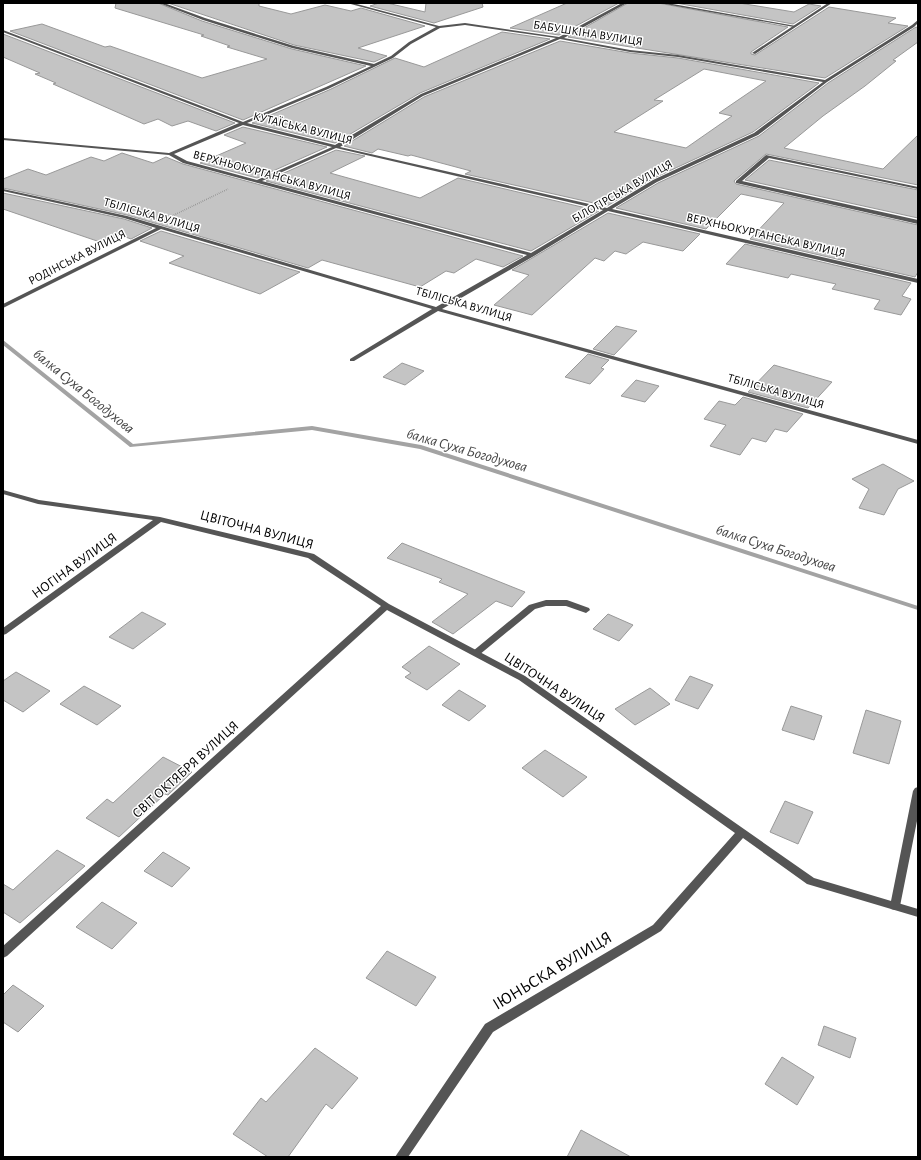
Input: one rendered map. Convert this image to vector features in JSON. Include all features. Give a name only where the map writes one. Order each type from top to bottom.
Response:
[{"type":"street","points":[[161,3],[204,19],[293,47],[374,65]]},
{"type":"street","name":"БАБУШКІНА ВУЛИЦЯ","points":[[349,3],[439,27],[465,24],[560,38],[630,51],[678,56],[826,81]]},
{"type":"street","points":[[258,181],[336,147],[422,95],[560,38],[625,3]]},
{"type":"street","points":[[661,3],[794,26]]},
{"type":"street","points":[[754,53],[830,3]]},
{"type":"street","name":"БІЛОГІРСЬКА ВУЛИЦЯ","points":[[352,360],[610,209],[655,181],[756,134],[826,81],[913,26],[918,21]]},
{"type":"street","points":[[170,154],[327,88],[392,57],[410,43],[439,27]]},
{"type":"street","name":"КУТАЇСЬКА ВУЛИЦЯ","points":[[3,31],[242,123],[336,147],[610,209]]},
{"type":"street","name":"ВЕРХНЬОКУРГАНСЬКА ВУЛИЦЯ","points":[[3,139],[170,154],[185,162],[532,255]]},
{"type":"street","points":[[918,188],[768,156],[738,182],[918,222]]},
{"type":"street","name":"ТБІЛІСЬКА ВУЛИЦЯ","points":[[3,190],[125,217],[437,309],[918,442]]},
{"type":"street","name":"ВЕРХНЬОКУРГАНСЬКА ВУЛИЦЯ","points":[[610,209],[918,281]]},
{"type":"street","name":"РОДІНСЬКА ВУЛИЦЯ","points":[[3,306],[160,228]]},
{"type":"street","name":"ЦВIТОЧНА ВУЛИЦЯ","points":[[3,492],[38,502],[160,519],[311,556],[386,606],[522,678],[811,882],[918,913]]},
{"type":"street","name":"НОГІНА ВУЛИЦЯ","points":[[3,632],[160,519]]},
{"type":"street","points":[[476,653],[532,606],[546,603],[567,603],[586,610]]},
{"type":"street","name":"СВІТ ОКТЯБРЯ ВУЛИЦЯ","points":[[3,952],[386,606]]},
{"type":"street","points":[[896,906],[918,791]]},
{"type":"street","name":"IЮНЬСКА ВУЛИЦЯ","points":[[401,1157],[489,1028],[657,928],[742,832]]},
{"type":"path","points":[[153,226],[249,179]]},
{"type":"building","points":[[116,3],[158,3],[202,21],[292,49],[366,66],[243,120],[10,31],[42,24],[105,47],[110,46],[202,78],[267,59],[227,47],[230,46],[201,36],[204,35],[115,8]]},
{"type":"building","points":[[168,3],[259,3],[259,6],[291,14],[325,5],[351,11],[361,8],[425,26],[358,48],[387,56],[374,62],[294,45]]},
{"type":"building","points":[[379,3],[387,3],[425,12],[426,3],[482,3],[483,7],[434,23],[370,6]]},
{"type":"building","points":[[567,3],[619,3],[559,35],[510,28]]},
{"type":"building","points":[[628,3],[658,3],[788,27],[751,52],[751,54],[755,55],[829,7],[896,18],[888,23],[908,26],[825,78],[568,37]]},
{"type":"building","points":[[676,3],[739,3],[794,12],[809,4],[821,6],[793,24]]},
{"type":"building","points":[[916,27],[918,28],[918,42],[893,60],[896,61],[865,86],[823,116],[784,148],[883,169],[918,135],[918,185],[766,154],[734,181],[736,184],[918,225],[918,272],[915,277],[750,239],[784,203],[741,194],[706,229],[616,208],[658,183],[759,136],[828,83]]},
{"type":"building","points":[[502,32],[550,39],[420,93],[335,143],[252,123],[329,90],[395,58],[424,67]]},
{"type":"building","points":[[3,34],[235,123],[216,131],[188,121],[172,126],[158,119],[144,124],[53,84],[56,83],[35,74],[40,73],[3,57]]},
{"type":"building","points":[[560,41],[630,53],[678,58],[819,83],[753,132],[652,179],[607,206],[465,174],[471,171],[411,155],[408,156],[378,149],[372,153],[344,146],[424,97]],"holes":[[[704,69],[766,81],[719,113],[732,116],[686,148],[614,132],[663,101],[654,100]]]},
{"type":"building","points":[[243,127],[327,147],[257,178],[200,163],[246,143],[224,135]]},
{"type":"building","points":[[336,150],[365,156],[330,173],[420,198],[458,178],[599,211],[531,251],[266,181]]},
{"type":"building","points":[[122,153],[153,163],[166,157],[183,164],[523,256],[503,267],[476,259],[454,273],[446,271],[420,287],[322,260],[308,268],[127,215],[3,188],[3,179],[28,169],[46,175],[91,157],[104,161]]},
{"type":"building","points":[[769,160],[918,190],[918,218],[745,180]]},
{"type":"building","points":[[3,193],[124,219],[152,228],[131,239],[120,235],[103,243],[3,209]]},
{"type":"building","points":[[608,213],[700,234],[683,251],[643,242],[626,254],[615,251],[604,261],[595,258],[532,315],[494,305],[529,275],[512,270]]},
{"type":"building","points":[[161,231],[300,272],[260,294],[169,263],[184,256],[140,241]]},
{"type":"building","points":[[745,244],[911,283],[902,296],[911,299],[901,315],[874,309],[880,300],[832,289],[836,284],[791,274],[788,278],[726,264]]},
{"type":"building","points":[[616,326],[637,331],[614,355],[593,349]]},
{"type":"building","points":[[588,354],[609,360],[601,368],[604,369],[590,384],[565,377]]},
{"type":"building","points":[[402,363],[424,371],[405,385],[383,377]]},
{"type":"building","points":[[774,365],[832,382],[808,408],[748,392]]},
{"type":"building","points":[[636,380],[659,386],[645,402],[621,396]]},
{"type":"building","points":[[743,397],[803,414],[787,432],[775,429],[766,442],[752,438],[740,455],[710,446],[726,425],[704,419],[719,401],[735,405]]},
{"type":"building","points":[[883,464],[914,481],[898,489],[884,515],[859,508],[869,489],[852,479]]},
{"type":"building","points":[[402,543],[525,592],[512,607],[496,601],[453,634],[432,622],[468,594],[439,582],[442,579],[387,558]]},
{"type":"building","points":[[142,612],[166,624],[133,649],[109,637]]},
{"type":"building","points":[[608,614],[633,625],[619,641],[593,629]]},
{"type":"building","points":[[429,646],[460,664],[427,690],[405,677],[411,673],[402,667]]},
{"type":"building","points":[[16,672],[50,691],[23,712],[3,700],[3,681]]},
{"type":"building","points":[[690,676],[713,685],[698,709],[675,700]]},
{"type":"building","points":[[84,686],[121,706],[97,725],[60,704]]},
{"type":"building","points":[[650,688],[670,704],[635,725],[615,709]]},
{"type":"building","points":[[459,690],[486,706],[469,721],[442,705]]},
{"type":"building","points":[[791,706],[822,716],[814,740],[782,730]]},
{"type":"building","points":[[866,710],[901,721],[889,764],[853,753]]},
{"type":"building","points":[[545,750],[587,777],[563,797],[522,768]]},
{"type":"building","points":[[163,757],[192,772],[168,795],[165,794],[119,837],[86,818],[107,799],[113,803]]},
{"type":"building","points":[[785,801],[813,812],[798,844],[770,832]]},
{"type":"building","points":[[57,850],[85,866],[20,923],[3,912],[3,884],[13,890]]},
{"type":"building","points":[[163,852],[190,868],[172,887],[144,871]]},
{"type":"building","points":[[102,902],[137,923],[112,949],[76,927]]},
{"type":"building","points":[[387,951],[436,977],[416,1006],[366,978]]},
{"type":"building","points":[[13,985],[44,1006],[18,1032],[3,1022],[3,995]]},
{"type":"building","points":[[824,1026],[856,1038],[850,1058],[818,1045]]},
{"type":"building","points":[[315,1048],[358,1078],[332,1109],[326,1104],[288,1157],[268,1157],[233,1134],[261,1098],[266,1102]]},
{"type":"building","points":[[782,1057],[814,1077],[797,1105],[765,1084]]},
{"type":"building","points":[[581,1130],[631,1157],[567,1157]]},
{"type":"waterway","name":"балка Суха Богодухова","points":[[3,342],[132,446],[312,428],[421,447],[918,608]]}]
